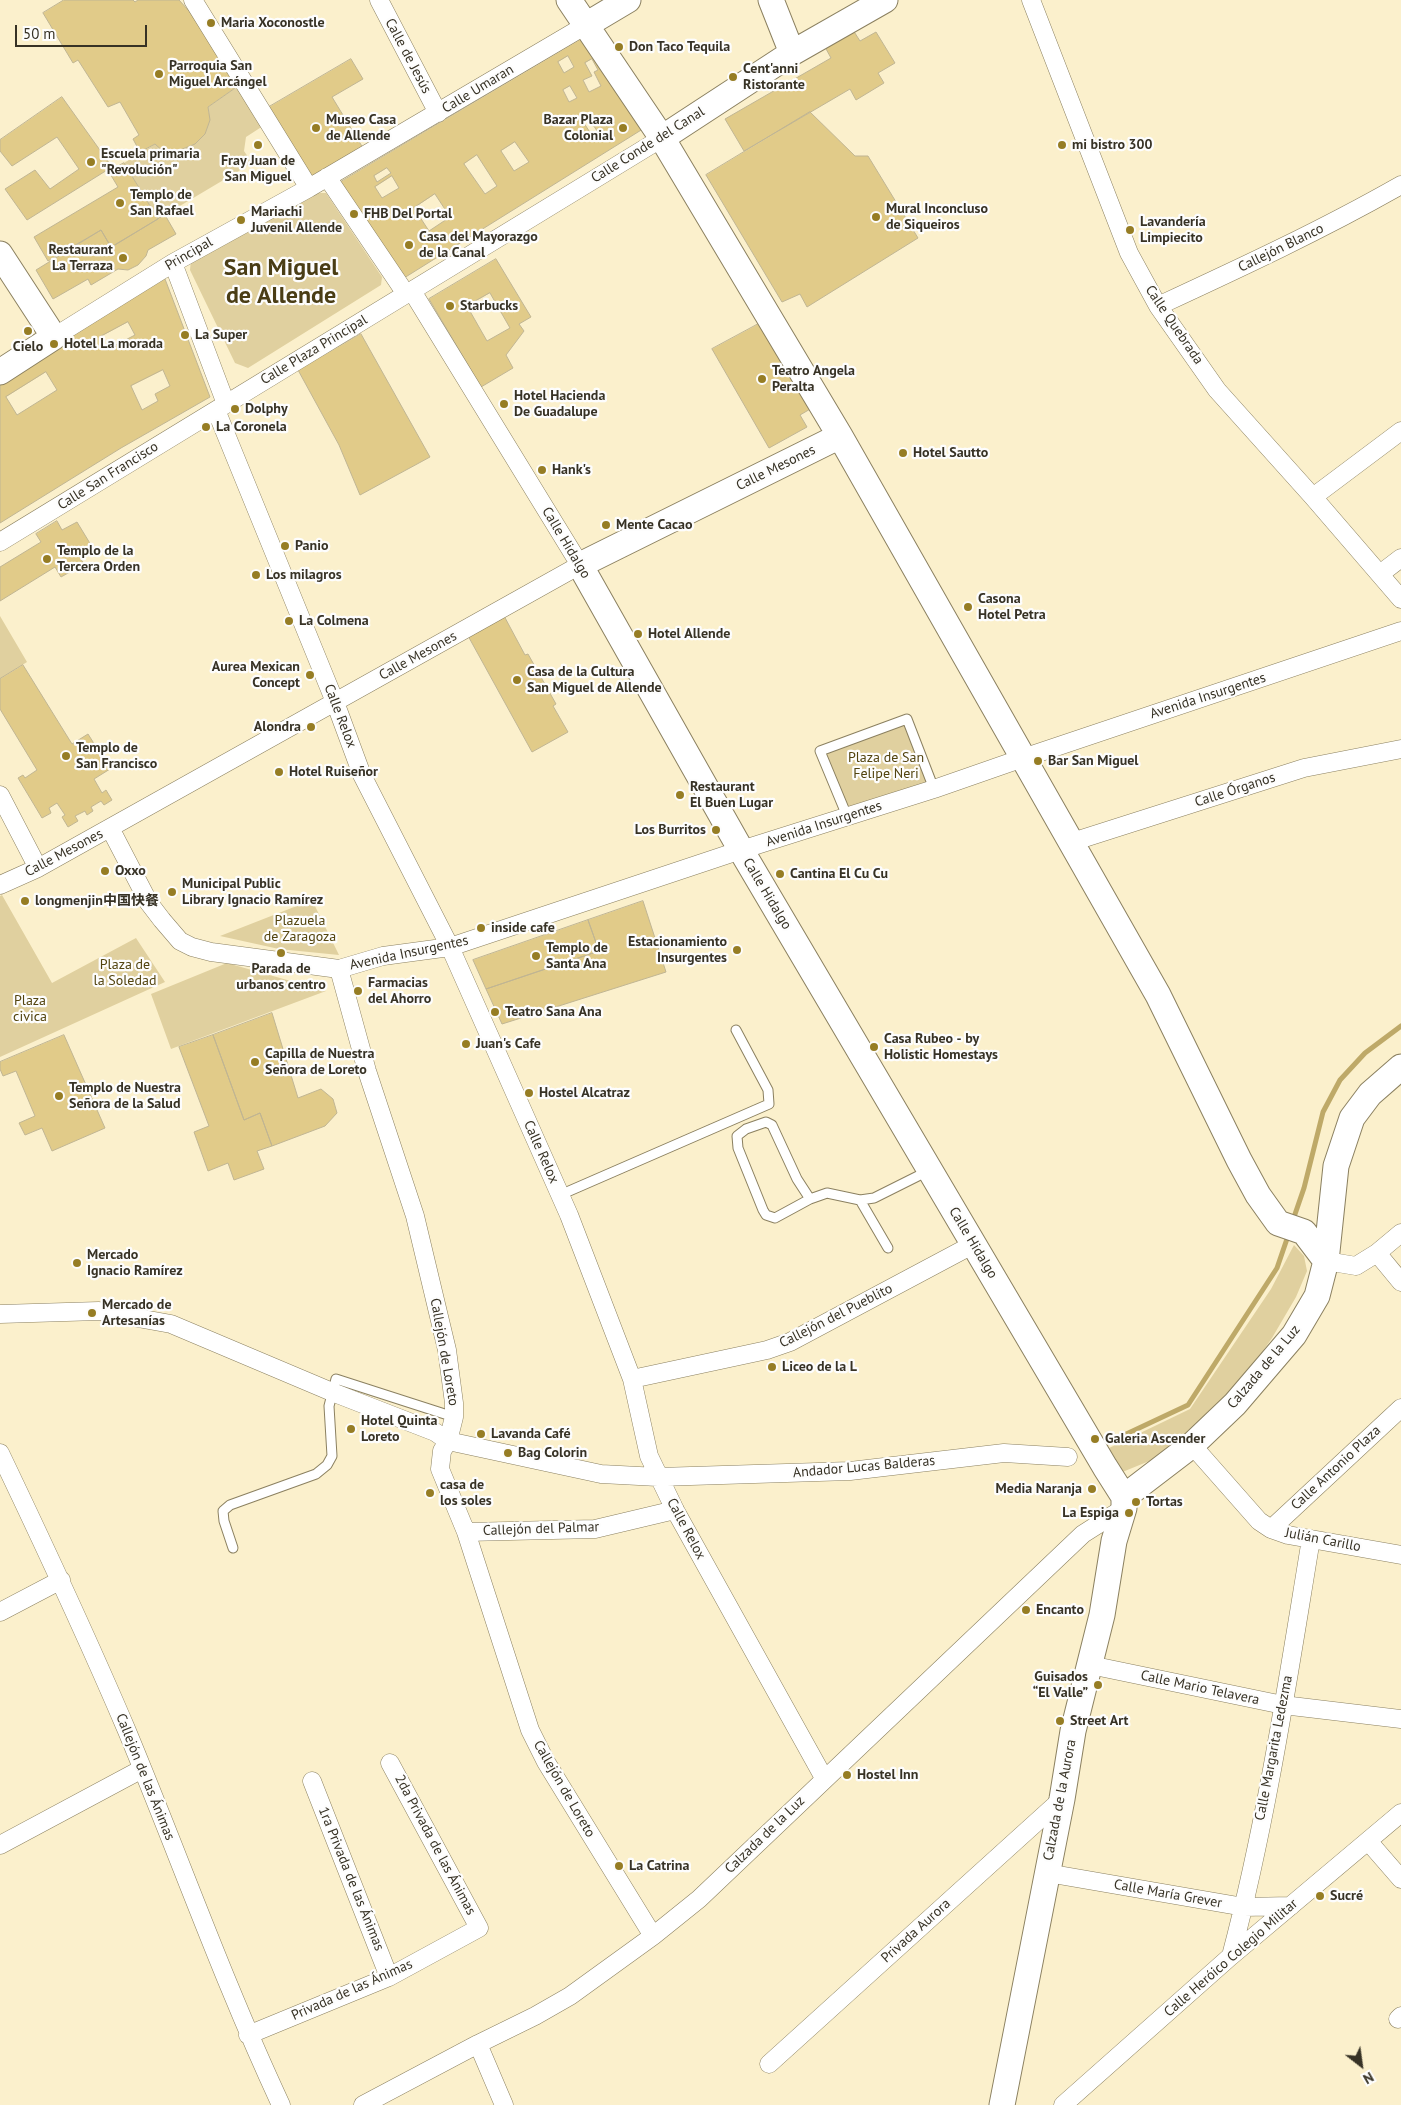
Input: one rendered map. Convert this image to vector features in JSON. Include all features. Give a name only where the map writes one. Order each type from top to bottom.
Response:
[{"type":"main road","points":[[569,0],[662,138],[840,436],[1158,995],[1258,1195],[1278,1223],[1304,1232],[1326,1261]]},
{"type":"main road","name":"Calle Umaran","points":[[586,25],[628,0]]},
{"type":"main road","points":[[771,0],[792,53]]},
{"type":"main road","name":"Calle Conde del Canal","points":[[662,138],[792,53],[885,0]]},
{"type":"main road","points":[[0,254],[54,337],[0,372]]},
{"type":"main road","name":"Calle Mesones","points":[[580,565],[840,436]]},
{"type":"main road","name":"Calle Hidalgo","points":[[580,565],[741,850],[1100,1458],[1124,1502]]},
{"type":"main road","name":"Calzada de la Luz","points":[[1124,1502],[1192,1445],[1235,1404],[1294,1335],[1318,1296],[1326,1261],[1336,1166],[1352,1118],[1370,1094],[1401,1067]]},
{"type":"main road","name":"Calzada de la Aurora","points":[[1002,2105],[1062,1799],[1073,1731],[1102,1615],[1114,1541],[1124,1502]]},
{"type":"street","points":[[193,0],[309,188]]},
{"type":"street","name":"Calle de Jesús","points":[[379,0],[438,113]]},
{"type":"street","name":"Calle Quebrada","points":[[1031,0],[1129,253],[1158,306],[1217,390],[1401,599]]},
{"type":"street","name":"Calle Umaran","points":[[327,177],[586,25]]},
{"type":"street","name":"Calle Conde del Canal","points":[[409,293],[662,138]]},
{"type":"street","name":"Principal","points":[[54,337],[173,263],[327,177]]},
{"type":"street","name":"Calle Hidalgo","points":[[327,177],[409,293],[580,565]]},
{"type":"street","name":"Callejón Blanco","points":[[1158,306],[1274,252],[1359,209],[1401,185]]},
{"type":"street","name":"Calle Relox","points":[[173,263],[221,407],[362,775],[450,947],[560,1195],[632,1378],[650,1456],[658,1477],[824,1778]]},
{"type":"street","name":"Calle Plaza Principal","points":[[221,407],[409,293]]},
{"type":"street","name":"Calle San Francisco","points":[[0,542],[221,407]]},
{"type":"street","points":[[1313,497],[1401,431]]},
{"type":"street","points":[[1380,574],[1401,558]]},
{"type":"street","name":"Calle Mesones","points":[[0,885],[38,868],[580,565]]},
{"type":"street","name":"Avenida Insurgentes","points":[[110,828],[149,903],[180,942],[210,952],[339,969],[382,956],[450,947],[741,850],[934,789],[1401,631]]},
{"type":"street","name":"Calle Órganos","points":[[1072,842],[1304,768],[1401,749]]},
{"type":"street","points":[[0,795],[38,868]]},
{"type":"street","name":"Callejón de Loreto","points":[[339,969],[367,1071],[419,1233],[447,1350],[454,1417],[448,1441],[442,1451],[440,1469],[466,1532],[530,1730],[546,1762],[653,1936]]},
{"type":"street","points":[[1326,1261],[1356,1266],[1377,1253],[1401,1233]]},
{"type":"street","name":"Callejón del Pueblito","points":[[632,1378],[767,1350],[790,1342],[974,1244]]},
{"type":"street","points":[[1377,1253],[1401,1282]]},
{"type":"street","name":"Andador Lucas Balderas","points":[[0,1314],[99,1311],[171,1324],[332,1392],[435,1432],[448,1441],[601,1474],[658,1477],[850,1471],[1004,1454],[1068,1458]]},
{"type":"street","name":"Calle Antonio Plaza","points":[[1271,1529],[1401,1408]]},
{"type":"street","name":"Julián Carillo","points":[[1192,1445],[1246,1508],[1259,1521],[1271,1529],[1288,1535],[1401,1555]]},
{"type":"street","name":"Callejón de las Ánimas","points":[[0,1453],[60,1580],[142,1769],[248,2035],[281,2105]]},
{"type":"street","name":"Calzada de la Luz","points":[[363,2105],[570,1996],[653,1936],[699,1899],[824,1778],[1083,1534],[1124,1502]]},
{"type":"street","name":"Callejón del Palmar","points":[[466,1532],[595,1529],[675,1510]]},
{"type":"street","name":"Calle Margarita Ledezma","points":[[1231,1956],[1244,1907],[1283,1705],[1311,1539]]},
{"type":"street","points":[[0,1612],[60,1580]]},
{"type":"street","name":"Calle Mario Telavera","points":[[1090,1665],[1283,1705],[1401,1718]]},
{"type":"street","name":"2da Privada de las Ánimas","points":[[390,1763],[480,1928]]},
{"type":"street","points":[[0,1844],[142,1769]]},
{"type":"street","name":"1ra Privada de las Ánimas","points":[[312,1781],[389,1977]]},
{"type":"street","name":"Privada Aurora","points":[[769,2064],[1062,1799]]},
{"type":"street","name":"Calle Heróico Colegio Militar","points":[[1063,2105],[1231,1956],[1401,1813]]},
{"type":"street","points":[[1368,1841],[1401,1879]]},
{"type":"street","name":"Calle María Grever","points":[[1047,1873],[1244,1907],[1291,1906]]},
{"type":"street","name":"Privada de las Ánimas","points":[[248,2035],[389,1977],[480,1928]]},
{"type":"street","points":[[478,2044],[504,2105]]},
{"type":"lane","points":[[847,816],[820,751],[907,719],[934,789]]},
{"type":"lane","points":[[560,1195],[769,1104],[768,1090],[736,1030]]},
{"type":"lane","points":[[810,1199],[797,1179],[772,1125],[766,1122],[746,1129],[737,1136],[738,1148],[766,1215],[775,1218],[806,1203],[810,1199],[827,1193],[860,1200],[874,1198],[930,1170]]},
{"type":"lane","points":[[860,1200],[888,1248]]},
{"type":"lane","points":[[233,1548],[224,1521],[223,1511],[230,1505],[316,1474],[327,1465],[332,1456],[329,1406],[336,1379],[454,1417]]},
{"type":"green space","points":[[238,86],[263,126],[246,137],[244,151],[252,163],[158,219],[124,163],[155,144],[175,152],[197,141],[206,131],[209,116],[208,107]]},
{"type":"green space","points":[[313,193],[326,193],[382,277],[381,285],[248,368],[235,363],[190,270],[191,260]]},
{"type":"green space","points":[[0,616],[27,662],[0,679]]},
{"type":"green space","name":"Plaza de San Felipe Neri","points":[[907,719],[934,789],[847,816],[820,751]]},
{"type":"green space","points":[[2,895],[52,983],[136,938],[165,982],[0,1057],[0,896]]},
{"type":"green space","name":"Plazuela de Zaragoza","points":[[312,900],[339,955],[279,949],[220,936]]},
{"type":"green space","points":[[227,963],[326,991],[171,1049],[151,994]]},
{"type":"green space","points":[[1294,1245],[1304,1256],[1307,1271],[1296,1297],[1272,1338],[1237,1388],[1164,1455],[1120,1473],[1107,1449],[1190,1409],[1271,1289]]},
{"type":"building","name":"Parroquia San Miguel Arcángel","points":[[64,0],[133,0],[135,2],[138,0],[179,0],[189,11],[238,86],[208,107],[210,120],[205,134],[195,144],[175,152],[165,153],[155,144],[140,152],[133,139],[139,135],[120,102],[108,107],[78,60],[73,63],[43,13]]},
{"type":"building","points":[[853,30],[860,41],[876,32],[895,63],[878,73],[884,83],[856,100],[850,89],[744,151],[725,119],[831,58],[825,47]]},
{"type":"building","points":[[586,36],[646,127],[404,278],[339,183]],"holes":[[[568,56],[574,67],[564,73],[558,62]],[[592,59],[598,70],[594,72],[601,86],[589,92],[583,80],[592,76],[585,63]],[[570,86],[577,98],[569,102],[563,90]],[[588,117],[599,134],[593,137],[582,120]],[[515,142],[529,162],[514,171],[501,151]],[[477,155],[497,186],[485,194],[464,164]],[[387,168],[391,173],[377,182],[374,176]],[[392,176],[399,188],[382,198],[375,187]],[[435,194],[450,217],[429,231],[414,208]]]},
{"type":"building","name":"Museo Casa de Allende","points":[[351,59],[363,79],[332,97],[363,148],[311,179],[269,107]]},
{"type":"building","name":"Escuela primaria \"Revolución\"","points":[[62,97],[112,167],[27,220],[5,189],[35,170],[50,189],[79,169],[57,137],[12,166],[0,151],[0,140]]},
{"type":"building","points":[[810,112],[855,156],[868,156],[918,238],[807,307],[800,294],[782,302],[706,175]]},
{"type":"building","name":"Templo de San Rafael","points":[[124,163],[158,219],[111,247],[101,230],[48,261],[34,237],[118,187],[109,172]]},
{"type":"building","points":[[165,215],[176,234],[148,250],[146,256],[138,265],[128,270],[118,269],[91,285],[88,279],[53,299],[36,270],[101,230],[111,247]]},
{"type":"building","points":[[496,259],[531,317],[519,324],[524,331],[506,355],[513,368],[481,387],[429,299]],"holes":[[[490,293],[510,328],[487,341],[467,306]]]},
{"type":"building","points":[[165,279],[210,397],[121,448],[0,523],[0,378],[61,339]],"holes":[[[128,322],[135,335],[106,350],[100,337]],[[163,370],[170,386],[155,394],[158,401],[142,410],[131,386]],[[46,372],[57,390],[17,415],[6,397]]]},
{"type":"building","name":"Teatro Angela Peralta","points":[[764,321],[812,408],[800,415],[807,427],[769,448],[712,349]]},
{"type":"building","points":[[361,334],[430,457],[360,495],[339,445],[298,370]]},
{"type":"building","name":"Templo de la Tercera Orden","points":[[57,521],[62,530],[77,522],[91,545],[77,553],[84,564],[61,577],[55,567],[0,601],[0,567],[41,542],[36,534]]},
{"type":"building","name":"Casa de la Cultura San Miguel de Allende","points":[[503,614],[525,655],[528,654],[556,704],[553,706],[568,732],[532,752],[467,634]]},
{"type":"building","name":"Templo de San Francisco","points":[[23,665],[72,744],[88,734],[110,769],[94,779],[102,793],[106,790],[112,800],[104,805],[101,801],[91,807],[93,811],[87,815],[85,811],[75,816],[78,821],[68,827],[62,817],[65,815],[57,803],[49,808],[51,813],[42,818],[18,778],[23,775],[25,778],[37,770],[0,709],[0,679]]},
{"type":"building","points":[[643,901],[666,972],[502,1024],[486,989],[599,951],[588,920]]},
{"type":"building","name":"Templo de Santa Ana","points":[[588,920],[599,951],[486,989],[473,960]]},
{"type":"building","name":"Capilla de Nuestra Señora de Loreto","points":[[272,1013],[298,1098],[321,1089],[333,1099],[337,1113],[325,1126],[272,1146],[260,1113],[244,1120],[213,1035]]},
{"type":"building","name":"Templo de Nuestra Señora de la Salud","points":[[64,1035],[105,1128],[52,1151],[42,1128],[25,1135],[19,1123],[35,1116],[16,1071],[3,1076],[0,1062]]},
{"type":"building","points":[[213,1035],[244,1120],[260,1113],[272,1146],[257,1151],[264,1169],[234,1180],[228,1163],[208,1171],[194,1132],[209,1126],[179,1047]]},
{"type":"waterway","points":[[1293,1220],[1304,1188],[1323,1112],[1340,1080],[1365,1053],[1401,1026]]},
{"type":"waterway","points":[[1105,1444],[1188,1405],[1277,1268],[1289,1233]]},
{"type":"place","name":"Maria Xoconostle","points":[[211,23]]},
{"type":"place","name":"Don Taco Tequila","points":[[619,47]]},
{"type":"place","name":"Parroquia San Miguel Arcángel","points":[[159,74]]},
{"type":"place","name":"Cent'anni Ristorante","points":[[733,77]]},
{"type":"place","name":"Museo Casa de Allende","points":[[316,128]]},
{"type":"place","name":"Bazar Plaza Colonial","points":[[623,128]]},
{"type":"place","name":"Fray Juan de San Miguel","points":[[258,145]]},
{"type":"place","name":"mi bistro 300","points":[[1062,145]]},
{"type":"place","name":"Escuela primaria \"Revolución\"","points":[[91,162]]},
{"type":"place","name":"Templo de San Rafael","points":[[120,203]]},
{"type":"place","name":"FHB Del Portal","points":[[354,214]]},
{"type":"place","name":"Mural Inconcluso de Siqueiros","points":[[876,217]]},
{"type":"place","name":"Mariachi Juvenil Allende","points":[[241,220]]},
{"type":"place","name":"Lavandería Limpiecito","points":[[1130,230]]},
{"type":"place","name":"Casa del Mayorazgo de la Canal","points":[[409,245]]},
{"type":"place","name":"Restaurant La Terraza","points":[[123,258]]},
{"type":"place","name":"Starbucks","points":[[450,306]]},
{"type":"place","name":"Cielo","points":[[28,331]]},
{"type":"place","name":"La Super","points":[[185,335]]},
{"type":"place","name":"Hotel La morada","points":[[54,344]]},
{"type":"place","name":"Teatro Angela Peralta","points":[[762,379]]},
{"type":"place","name":"Hotel Hacienda De Guadalupe","points":[[504,404]]},
{"type":"place","name":"Dolphy","points":[[235,409]]},
{"type":"place","name":"La Coronela","points":[[206,427]]},
{"type":"place","name":"Hotel Sautto","points":[[903,453]]},
{"type":"place","name":"Hank's","points":[[542,470]]},
{"type":"place","name":"Mente Cacao","points":[[606,525]]},
{"type":"place","name":"Panio","points":[[285,546]]},
{"type":"place","name":"Templo de la Tercera Orden","points":[[47,559]]},
{"type":"place","name":"Los milagros","points":[[256,575]]},
{"type":"place","name":"Casona Hotel Petra","points":[[968,607]]},
{"type":"place","name":"La Colmena","points":[[289,621]]},
{"type":"place","name":"Hotel Allende","points":[[638,634]]},
{"type":"place","name":"Aurea Mexican Concept","points":[[310,675]]},
{"type":"place","name":"Casa de la Cultura San Miguel de Allende","points":[[517,680]]},
{"type":"place","name":"Alondra","points":[[311,727]]},
{"type":"place","name":"Templo de San Francisco","points":[[66,756]]},
{"type":"place","name":"Bar San Miguel","points":[[1038,761]]},
{"type":"place","name":"Hotel Ruiseñor","points":[[279,772]]},
{"type":"place","name":"Restaurant El Buen Lugar","points":[[680,795]]},
{"type":"place","name":"Los Burritos","points":[[716,830]]},
{"type":"place","name":"Oxxo","points":[[105,871]]},
{"type":"place","name":"Cantina El Cu Cu","points":[[780,874]]},
{"type":"place","name":"Municipal Public Library Ignacio Ramírez","points":[[172,892]]},
{"type":"place","name":"longmenjin中国快餐","points":[[25,901]]},
{"type":"place","name":"inside cafe","points":[[481,928]]},
{"type":"place","name":"Estacionamiento Insurgentes","points":[[737,950]]},
{"type":"place","name":"Parada de urbanos centro","points":[[281,953]]},
{"type":"place","name":"Templo de Santa Ana","points":[[536,956]]},
{"type":"place","name":"Farmacias del Ahorro","points":[[358,991]]},
{"type":"place","name":"Teatro Sana Ana","points":[[495,1012]]},
{"type":"place","name":"Juan's Cafe","points":[[466,1044]]},
{"type":"place","name":"Casa Rubeo - by Holistic Homestays","points":[[874,1047]]},
{"type":"place","name":"Capilla de Nuestra Señora de Loreto","points":[[255,1062]]},
{"type":"place","name":"Hostel Alcatraz","points":[[529,1093]]},
{"type":"place","name":"Templo de Nuestra Señora de la Salud","points":[[59,1096]]},
{"type":"place","name":"Mercado Ignacio Ramírez","points":[[77,1263]]},
{"type":"place","name":"Mercado de Artesanías","points":[[92,1313]]},
{"type":"place","name":"Liceo de la L","points":[[772,1367]]},
{"type":"place","name":"Hotel Quinta Loreto","points":[[351,1429]]},
{"type":"place","name":"Lavanda Café","points":[[481,1434]]},
{"type":"place","name":"Galeria Ascender","points":[[1095,1439]]},
{"type":"place","name":"Bag Colorin","points":[[508,1453]]},
{"type":"place","name":"Media Naranja","points":[[1092,1489]]},
{"type":"place","name":"casa de los soles","points":[[430,1493]]},
{"type":"place","name":"Tortas","points":[[1136,1502]]},
{"type":"place","name":"La Espiga","points":[[1129,1513]]},
{"type":"place","name":"Encanto","points":[[1026,1610]]},
{"type":"place","name":"Guisados “El Valle”","points":[[1098,1685]]},
{"type":"place","name":"Street Art","points":[[1060,1721]]},
{"type":"place","name":"Hostel Inn","points":[[847,1775]]},
{"type":"place","name":"La Catrina","points":[[619,1866]]},
{"type":"place","name":"Sucré","points":[[1320,1896]]},
{"type":"district","name":"San Miguel de Allende","points":[[281,282]]},
{"type":"park label","name":"Plaza de la Soledad","points":[[125,974]]},
{"type":"park label","name":"Plaza civica","points":[[30,1010]]}]
